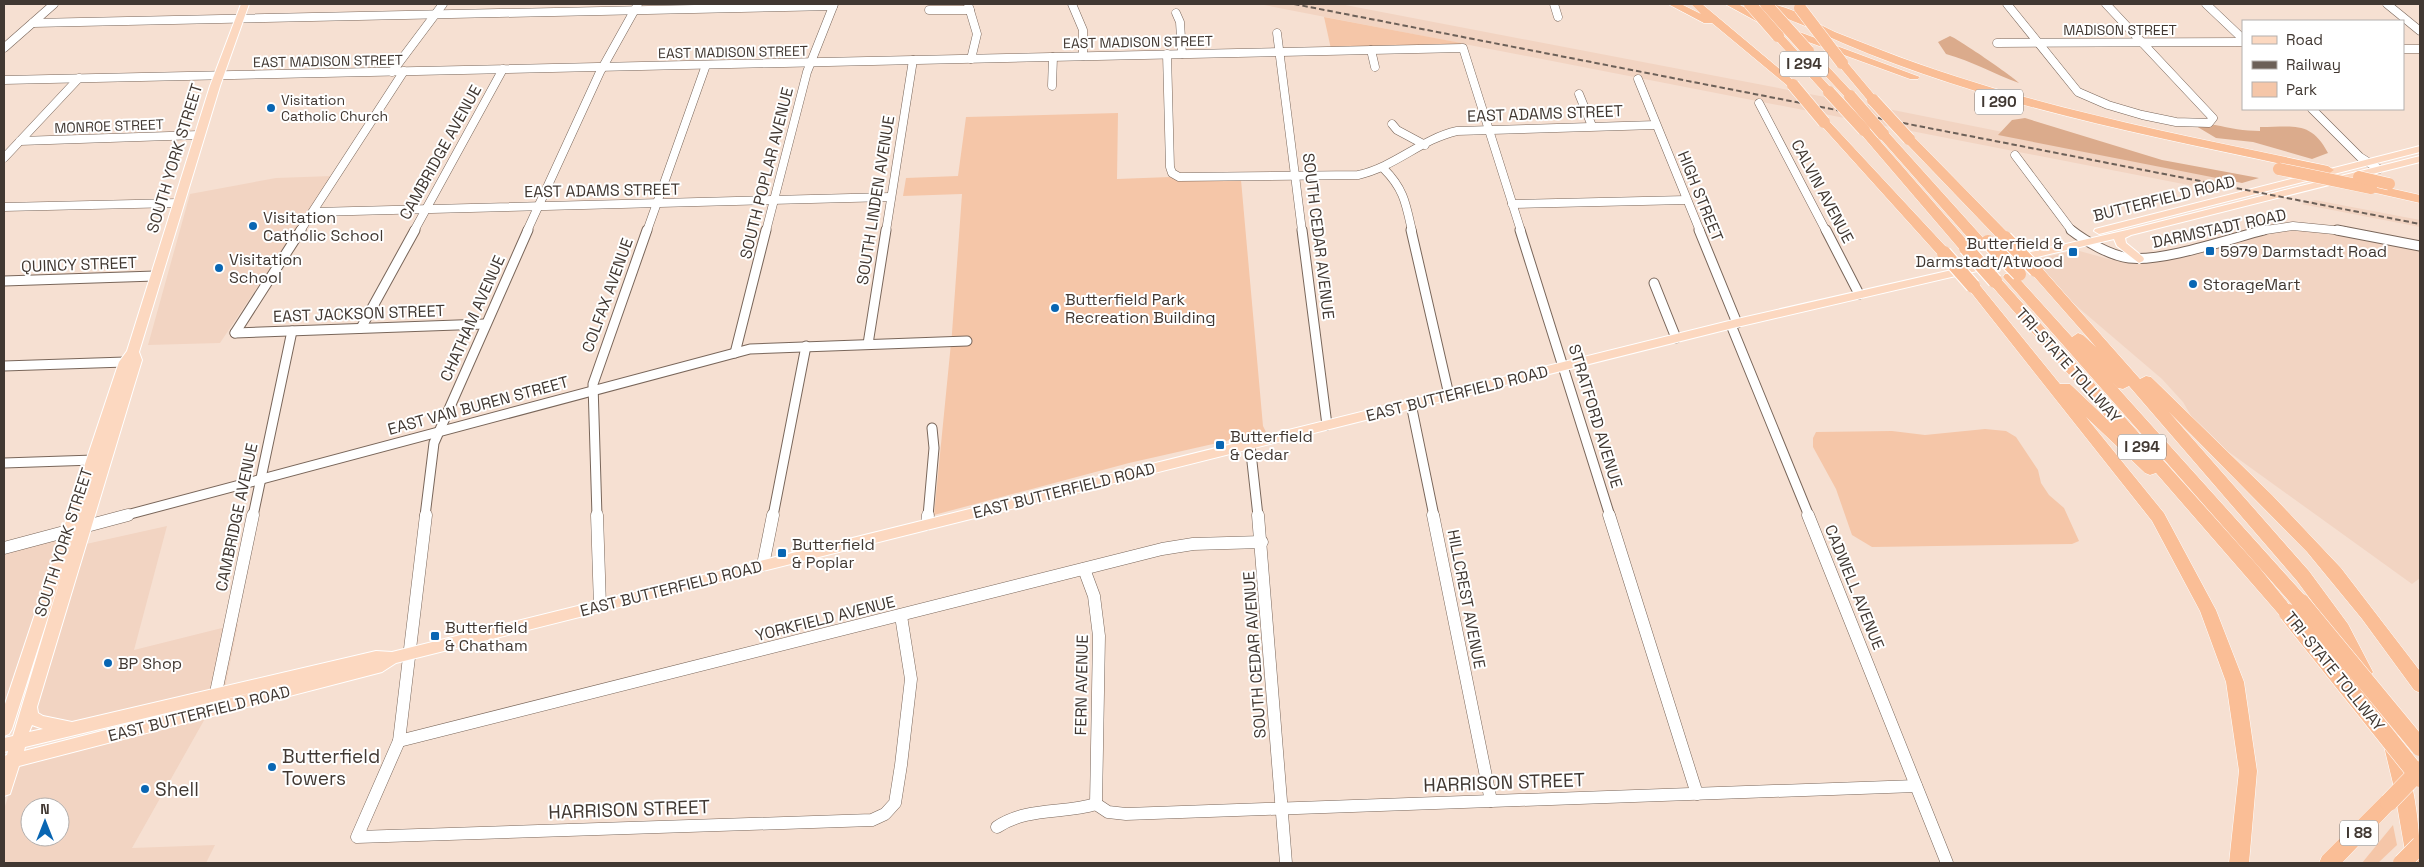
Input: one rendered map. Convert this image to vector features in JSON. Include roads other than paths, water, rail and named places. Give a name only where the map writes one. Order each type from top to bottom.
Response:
[{"type":"highway","points":[[1673,4],[1731,33]]},
{"type":"highway","points":[[1696,4],[1793,85],[1824,122],[1973,286],[2158,516],[2208,610],[2235,682],[2248,771],[2239,863]]},
{"type":"highway","name":"I 290","points":[[1730,4],[1771,25],[1932,83],[2102,130],[2420,199]]},
{"type":"highway","name":"TRI-STATE TOLLWAY","points":[[1750,4],[1864,130],[2051,348],[2218,531],[2295,608],[2420,778]]},
{"type":"highway","name":"I 290","points":[[1766,4],[1856,45],[1928,72],[1996,92],[2108,122],[2420,190]]},
{"type":"highway","name":"TRI-STATE TOLLWAY","points":[[1766,4],[1950,209],[2014,275],[2295,608],[2420,747]]},
{"type":"highway","points":[[1798,6],[1842,63],[1909,139],[2312,548],[2348,589],[2394,647],[2420,685]]},
{"type":"highway","points":[[2036,270],[2280,548],[2327,607],[2346,637],[2365,674],[2389,730],[2410,814],[2417,863]]},
{"type":"highway","points":[[2014,275],[2254,520]]},
{"type":"highway","points":[[2023,347],[2218,531]]},
{"type":"highway","name":"I 88","points":[[2330,863],[2420,770]]},
{"type":"highway","points":[[2402,863],[2420,845]]},
{"type":"main road","name":"SOUTH YORK STREET","points":[[4,729],[68,531],[129,357],[218,75],[244,4]]},
{"type":"main road","name":"BUTTERFIELD ROAD","points":[[1734,324],[1916,280],[1929,280],[2420,149]]},
{"type":"main road","name":"BUTTERFIELD ROAD","points":[[2082,239],[2127,233],[2420,159]]},
{"type":"main road","points":[[2127,233],[2119,237],[2121,244],[2139,259]]},
{"type":"main road","name":"EAST BUTTERFIELD ROAD","points":[[11,744],[376,657],[392,658],[1734,324]]},
{"type":"main road","name":"SOUTH YORK STREET","points":[[4,789],[11,744],[30,708],[136,360],[129,357]]},
{"type":"main road","name":"EAST BUTTERFIELD ROAD","points":[[8,762],[382,666],[392,658]]},
{"type":"main road","points":[[30,708],[31,716],[40,722],[71,729]]},
{"type":"street","points":[[4,48],[54,4]]},
{"type":"street","points":[[392,72],[444,4]]},
{"type":"street","points":[[1072,4],[1083,30],[1083,56]]},
{"type":"street","points":[[1554,4],[1558,17]]},
{"type":"street","points":[[2007,4],[2078,92],[2094,100],[2156,118],[2190,124],[2208,124],[2213,118],[2106,4]]},
{"type":"street","points":[[2206,4],[2242,40]]},
{"type":"street","points":[[2387,4],[2420,31]]},
{"type":"street","points":[[33,22],[436,14],[636,7],[833,5]]},
{"type":"street","name":"SOUTH POPLAR AVENUE","points":[[735,353],[812,62],[833,5]]},
{"type":"street","name":"CHATHAM AVENUE","points":[[357,837],[399,741],[431,460],[438,434],[485,324],[603,67],[636,7]]},
{"type":"street","points":[[929,10],[969,7],[977,34],[971,59]]},
{"type":"street","points":[[1176,13],[1180,22],[1182,54]]},
{"type":"street","name":"SOUTH CEDAR AVENUE","points":[[1277,33],[1327,425]]},
{"type":"street","name":"MADISON STREET","points":[[1997,43],[2242,41]]},
{"type":"street","name":"EAST MADISON STREET","points":[[4,80],[1463,48]]},
{"type":"street","name":"STRATFORD AVENUE","points":[[1463,48],[1697,794]]},
{"type":"street","points":[[2404,49],[2420,49]]},
{"type":"street","points":[[1371,50],[1375,67]]},
{"type":"street","name":"EAST ADAMS STREET","points":[[1167,54],[1170,168],[1175,176],[1186,178],[1296,177],[1358,174],[1384,169],[1442,136],[1456,131],[1656,125]]},
{"type":"street","points":[[1052,86],[1053,57]]},
{"type":"street","name":"SOUTH LINDEN AVENUE","points":[[868,344],[913,60]]},
{"type":"street","name":"COLFAX AVENUE","points":[[600,606],[592,384],[706,65]]},
{"type":"street","name":"CAMBRIDGE AVENUE","points":[[361,328],[503,69]]},
{"type":"street","points":[[314,212],[404,71]]},
{"type":"street","points":[[4,158],[79,78]]},
{"type":"street","name":"HIGH STREET","points":[[1638,78],[1734,324]]},
{"type":"street","points":[[1579,94],[1592,126]]},
{"type":"street","name":"CALVIN AVENUE","points":[[1759,103],[1859,294]]},
{"type":"street","points":[[2313,110],[2360,157],[2379,169]]},
{"type":"street","points":[[1392,124],[1397,130],[1425,145]]},
{"type":"street","name":"MONROE STREET","points":[[20,141],[199,136]]},
{"type":"street","points":[[2015,156],[2063,223],[2082,239]]},
{"type":"street","points":[[1384,169],[1398,182],[1403,193],[1449,395]]},
{"type":"street","name":"EAST ADAMS STREET","points":[[314,212],[890,196]]},
{"type":"street","points":[[1512,204],[1686,200]]},
{"type":"street","points":[[4,207],[178,203]]},
{"type":"street","name":"EAST JACKSON STREET","points":[[314,212],[235,333],[485,324]]},
{"type":"street","name":"DARMSTADT ROAD","points":[[2082,239],[2118,255],[2139,259],[2157,257],[2269,229],[2293,226],[2328,229],[2420,246]]},
{"type":"street","name":"QUINCY STREET","points":[[4,281],[155,276]]},
{"type":"street","points":[[1654,283],[1676,338]]},
{"type":"street","name":"CADWELL AVENUE","points":[[1734,324],[1946,863]]},
{"type":"street","name":"CAMBRIDGE AVENUE","points":[[212,710],[292,331]]},
{"type":"street","name":"EAST VAN BUREN STREET","points":[[4,548],[757,348],[968,341]]},
{"type":"street","points":[[763,565],[806,346]]},
{"type":"street","points":[[4,366],[129,357]]},
{"type":"street","name":"HILLCREST AVENUE","points":[[1411,404],[1491,801]]},
{"type":"street","points":[[927,524],[934,448],[932,428]]},
{"type":"street","name":"SOUTH CEDAR AVENUE","points":[[1250,444],[1262,542],[1286,863]]},
{"type":"street","points":[[4,462],[94,460]]},
{"type":"street","name":"YORKFIELD AVENUE","points":[[399,741],[1178,546],[1262,542]]},
{"type":"street","name":"FERN AVENUE","points":[[1084,569],[1094,596],[1099,636],[1096,804]]},
{"type":"street","name":"HARRISON STREET","points":[[357,837],[872,820],[885,814],[895,803],[910,679],[910,663],[901,616]]},
{"type":"street","name":"HARRISON STREET","points":[[1096,804],[1108,812],[1126,814],[1916,786]]},
{"type":"street","points":[[996,827],[1008,818],[1025,814],[1066,812],[1096,804]]},
{"type":"railway","points":[[1294,4],[2420,224]]},
{"type":"place","name":"Visitation Catholic Church","points":[[271,108]]},
{"type":"place","name":"Visitation Catholic School","points":[[253,226]]},
{"type":"place","name":"5979 Darmstadt Road","points":[[2210,251]]},
{"type":"place","name":"Butterfield & Darmstadt/Atwood","points":[[2073,252]]},
{"type":"place","name":"Visitation School","points":[[219,268]]},
{"type":"place","name":"StorageMart","points":[[2193,284]]},
{"type":"place","name":"Butterfield Park Recreation Building","points":[[1055,308]]},
{"type":"place","name":"Butterfield & Cedar","points":[[1220,445]]},
{"type":"place","name":"Butterfield & Poplar","points":[[782,553]]},
{"type":"place","name":"Butterfield & Chatham","points":[[435,636]]},
{"type":"place","name":"BP Shop","points":[[108,663]]},
{"type":"place","name":"Butterfield Towers","points":[[272,767]]},
{"type":"place","name":"Shell","points":[[145,789]]}]
